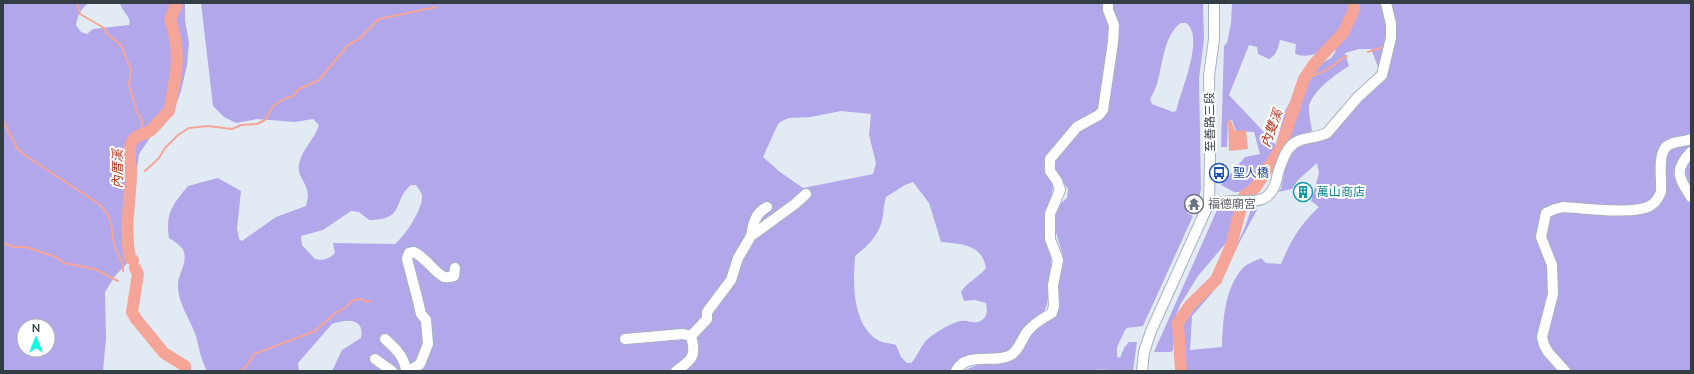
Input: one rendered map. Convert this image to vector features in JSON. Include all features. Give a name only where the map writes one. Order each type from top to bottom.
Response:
[{"type":"street","points":[[956,371],[957,368],[970,360],[1009,356],[1015,352],[1027,332],[1039,321],[1052,313],[1054,306],[1053,285],[1058,260],[1050,239],[1050,214],[1060,190],[1057,181],[1050,171],[1050,159],[1077,127],[1099,115],[1103,110],[1114,25],[1108,10],[1108,3]]},
{"type":"street","name":"至善路三段","points":[[1142,371],[1144,352],[1151,331],[1209,203],[1209,76],[1214,39],[1214,3]]},
{"type":"street","points":[[1209,203],[1235,201],[1248,203],[1270,194],[1275,187],[1278,173],[1290,147],[1300,141],[1322,135],[1327,132],[1358,98],[1382,75],[1391,38],[1391,24],[1386,3]]},
{"type":"street","points":[[1565,371],[1548,352],[1542,337],[1553,294],[1552,265],[1541,237],[1546,213],[1554,209],[1563,208],[1622,210],[1640,209],[1651,206],[1659,197],[1661,192],[1661,161],[1663,150],[1667,146],[1691,139]]},
{"type":"street","points":[[1691,152],[1680,169],[1679,178],[1691,197]]},
{"type":"street","points":[[751,236],[795,204],[806,194]]},
{"type":"street","points":[[691,336],[707,319],[707,312],[731,280],[738,258],[751,236],[754,220],[762,209],[767,207]]},
{"type":"street","points":[[385,339],[400,354],[405,364],[406,371],[420,364],[428,344],[426,320],[422,314],[407,259],[409,253],[414,252],[420,256],[445,277],[450,278],[454,276],[455,268]]},
{"type":"street","points":[[626,339],[683,334],[691,336]]},
{"type":"street","points":[[676,371],[691,359],[693,355],[694,348],[691,336]]},
{"type":"street","points":[[375,359],[392,371]]},
{"type":"shaded area","points":[[3,3],[89,3],[80,12],[76,25],[81,32],[87,34],[93,29],[129,25],[129,19],[120,3],[185,3],[185,20],[189,43],[187,65],[181,91],[173,113],[156,129],[139,154],[130,222],[134,243],[134,256],[115,276],[105,292],[106,338],[103,371],[3,371]]},
{"type":"shaded area","points":[[201,3],[1105,3],[1110,26],[1100,106],[1045,157],[1044,169],[1053,185],[1050,206],[1045,216],[1045,236],[1051,255],[1051,281],[1044,312],[1013,349],[952,371],[332,371],[342,350],[361,338],[360,326],[357,323],[353,321],[343,321],[332,324],[298,363],[299,371],[207,371],[196,336],[184,310],[178,290],[178,283],[185,257],[180,246],[169,238],[168,222],[171,209],[188,186],[218,178],[241,191],[237,228],[239,239],[242,241],[276,217],[306,206],[308,192],[300,175],[299,164],[319,125],[313,119],[295,122],[257,119],[236,123],[224,117],[213,106]],"holes":[[[841,111],[871,114],[869,135],[876,163],[873,174],[803,188],[780,172],[763,157],[778,124],[782,121],[789,118],[811,117]],[[913,182],[929,203],[941,242],[970,247],[980,254],[984,260],[986,268],[966,285],[961,292],[964,301],[975,300],[986,303],[987,312],[984,318],[977,322],[964,321],[953,323],[942,329],[927,339],[911,363],[907,363],[901,357],[896,345],[878,340],[868,332],[862,323],[858,312],[854,289],[855,256],[865,248],[877,234],[882,222],[886,197],[905,185]],[[411,185],[416,185],[421,192],[422,201],[413,222],[404,235],[395,244],[333,243],[335,253],[326,259],[320,260],[315,259],[302,245],[301,236],[323,230],[351,211],[359,212],[369,220],[388,217],[394,213],[405,191]]]},
{"type":"shaded area","points":[[1112,3],[1203,3],[1204,39],[1199,79],[1201,189],[1199,199],[1194,196],[1187,213],[1193,216],[1143,326],[1127,328],[1117,347],[1117,357],[1120,358],[1124,348],[1129,342],[1137,342],[1133,371],[963,371],[981,363],[1001,361],[1036,328],[1053,319],[1058,308],[1058,283],[1063,256],[1055,229],[1054,218],[1061,203],[1067,198],[1068,189],[1056,173],[1055,159],[1080,130],[1101,118],[1109,109]],"holes":[[[1181,23],[1186,23],[1191,30],[1193,51],[1187,77],[1177,108],[1176,111],[1173,112],[1152,104],[1150,99],[1157,84],[1164,51],[1170,35]]]},
{"type":"shaded area","points":[[1232,3],[1383,3],[1386,21],[1385,46],[1380,72],[1371,49],[1359,49],[1345,53],[1349,66],[1324,84],[1310,103],[1309,112],[1312,131],[1282,144],[1275,156],[1248,189],[1243,192],[1234,192],[1221,185],[1245,157],[1260,154],[1254,132],[1236,131],[1232,120],[1228,121],[1227,147],[1221,147],[1224,46],[1227,43],[1231,23]],"holes":[[[1280,40],[1296,44],[1295,53],[1298,55],[1311,55],[1327,49],[1333,49],[1336,51],[1331,58],[1309,70],[1304,77],[1285,111],[1276,145],[1229,95],[1249,45],[1257,47],[1258,54],[1269,59],[1278,48]]]},
{"type":"shaded area","points":[[1391,3],[1691,3],[1691,371],[1184,371],[1183,329],[1187,306],[1197,290],[1225,263],[1235,249],[1246,225],[1251,209],[1253,207],[1257,210],[1212,293],[1192,316],[1190,350],[1222,347],[1224,316],[1228,296],[1236,277],[1242,269],[1261,258],[1266,263],[1281,264],[1297,233],[1306,220],[1319,207],[1311,201],[1319,173],[1317,163],[1298,180],[1292,189],[1278,192],[1281,189],[1285,168],[1290,156],[1297,148],[1311,141],[1326,139],[1383,77]]},
{"type":"shaded area","points":[[1231,120],[1235,131],[1246,130],[1248,149],[1229,151],[1228,121]]},
{"type":"shaded area","points":[[1228,208],[1238,210],[1238,216],[1226,243],[1198,276],[1180,305],[1174,321],[1173,350],[1171,352],[1154,352],[1217,210]]},
{"type":"waterway","points":[[77,3],[80,14],[104,28],[107,34],[120,44],[131,69],[129,84],[137,112],[143,122],[139,135]]},
{"type":"waterway","name":"內厝溪","points":[[133,260],[130,258],[127,237],[131,175],[129,150],[135,137],[150,131],[169,111],[177,65],[176,43],[170,19],[177,3]]},
{"type":"waterway","name":"內雙溪","points":[[1181,371],[1178,323],[1190,305],[1216,280],[1231,246],[1244,196],[1255,188],[1280,150],[1304,79],[1314,64],[1343,33],[1354,10],[1354,3]]},
{"type":"waterway","points":[[145,171],[159,158],[165,148],[178,135],[189,128],[208,126],[232,129],[241,125],[257,124],[265,120],[273,106],[286,98],[293,96],[299,89],[319,80],[348,45],[359,39],[379,19],[436,7]]},
{"type":"waterway","points":[[1368,52],[1383,47],[1385,44]]},
{"type":"waterway","points":[[1304,79],[1325,71],[1347,56]]},
{"type":"waterway","points":[[3,121],[17,148],[26,156],[99,204],[104,210],[110,220],[113,240],[122,261],[123,271]]},
{"type":"waterway","points":[[3,243],[14,247],[26,247],[56,257],[64,263],[95,269],[118,281]]},
{"type":"waterway","name":"內厝溪","points":[[135,268],[138,274],[132,312],[164,353],[185,366],[185,371]]},
{"type":"waterway","points":[[240,371],[247,366],[254,354],[315,331],[353,300],[361,299],[367,302],[370,301]]},
{"type":"place","name":"聖人橋","points":[[1219,173]]},
{"type":"place","name":"萬山商店","points":[[1303,192]]},
{"type":"place","name":"福德廟宮","points":[[1194,204]]}]
